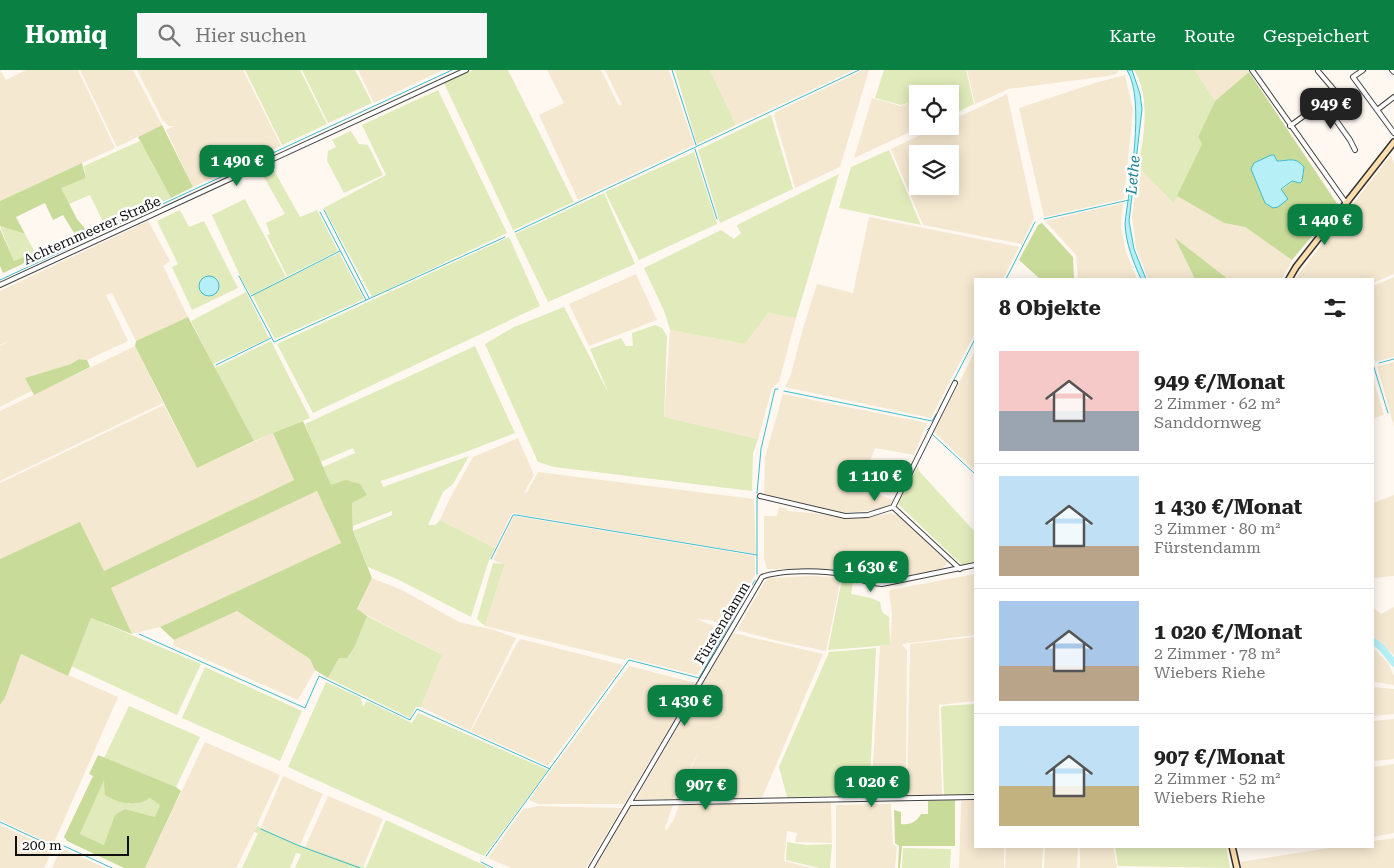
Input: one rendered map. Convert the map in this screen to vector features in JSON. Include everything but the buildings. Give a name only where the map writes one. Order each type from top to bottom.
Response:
[{"type":"street","name":"Achternmeerer Straße","points":[[0,285],[466,70]]},
{"type":"street","points":[[1252,70],[1346,203]]},
{"type":"street","points":[[1363,70],[1353,77],[1394,133]]},
{"type":"street","points":[[1290,126],[1335,91],[1318,71]]},
{"type":"street","points":[[1377,110],[1394,97]]},
{"type":"street","points":[[1323,102],[1350,140],[1354,150]]},
{"type":"street","points":[[1290,278],[1394,142]]},
{"type":"street","points":[[760,496],[845,516],[868,514],[893,507],[955,383]]},
{"type":"street","points":[[893,507],[960,569]]},
{"type":"street","name":"Fürstendamm","points":[[591,868],[762,577],[775,574],[819,572],[840,574],[870,583],[882,584],[974,565]]},
{"type":"street","points":[[630,803],[974,797]]},
{"type":"street","points":[[1232,848],[1237,868]]},
{"type":"shaded area","points":[[0,70],[6,80],[26,70],[78,70],[115,148],[0,201]]},
{"type":"shaded area","points":[[80,70],[133,70],[162,125],[117,147]]},
{"type":"shaded area","points":[[137,70],[243,70],[281,146],[193,187],[166,130],[174,126],[169,126],[163,121]]},
{"type":"shaded area","points":[[358,70],[443,70],[374,103]]},
{"type":"shaded area","points":[[547,70],[601,70],[619,106],[622,105],[605,70],[669,70],[694,145],[578,200],[539,115],[564,103]]},
{"type":"shaded area","points":[[710,70],[854,70],[736,125]]},
{"type":"shaded area","points":[[863,70],[869,70],[840,167],[795,188],[774,115],[776,112]]},
{"type":"shaded area","points":[[967,70],[1119,70],[1116,74],[1108,76],[1009,89],[975,104]]},
{"type":"shaded area","points":[[1195,70],[1248,70],[1249,72],[1215,101]]},
{"type":"shaded area","points":[[1125,75],[1133,110],[1124,199],[1044,217],[1019,108]]},
{"type":"shaded area","points":[[1007,94],[1034,218],[1022,244],[923,225],[910,195],[959,195],[959,145],[909,145],[909,192],[891,149],[920,135],[959,135],[959,117]]},
{"type":"shaded area","points":[[872,98],[901,106],[909,103],[909,132],[854,158]]},
{"type":"shaded area","points":[[1391,155],[1394,165],[1394,274],[1374,283],[1374,278],[1296,278]]},
{"type":"shaded area","points":[[1138,167],[1174,204],[1177,196],[1224,223],[1245,227],[1292,260],[1283,278],[1227,278],[1176,239],[1195,278],[1148,278],[1136,248],[1132,217]]},
{"type":"shaded area","points":[[1123,203],[1121,228],[1126,252],[1137,278],[1078,278],[1076,255],[1045,221]]},
{"type":"shaded area","points":[[869,217],[1019,247],[1004,278],[974,278],[974,335],[931,418],[785,387],[791,374],[817,284],[853,293]]},
{"type":"shaded area","points":[[148,221],[170,261],[163,266],[188,317],[136,341],[112,293],[106,295],[128,341],[87,360],[79,359],[71,364],[26,378],[32,391],[0,407],[0,346],[10,341],[0,345],[0,291]]},
{"type":"shaded area","points":[[636,274],[657,320],[589,346],[569,304]]},
{"type":"shaded area","points":[[1394,277],[1394,357],[1375,362],[1374,359],[1374,286]]},
{"type":"shaded area","points":[[768,313],[796,318],[779,382],[772,388],[758,439],[664,417],[670,330],[745,344]]},
{"type":"shaded area","points":[[135,346],[163,403],[0,481],[0,411]]},
{"type":"shaded area","points":[[974,353],[974,470],[934,432]]},
{"type":"shaded area","points":[[1394,362],[1394,427],[1377,366]]},
{"type":"shaded area","points":[[1374,381],[1384,415],[1374,419]]},
{"type":"shaded area","points":[[783,394],[927,423],[914,455],[875,448],[860,487],[893,500],[890,505],[875,510],[842,513],[764,494],[765,457]]},
{"type":"shaded area","points":[[164,405],[197,468],[273,433],[294,480],[103,572],[0,559],[0,483]]},
{"type":"shaded area","points":[[518,438],[534,475],[524,493],[527,492],[538,472],[754,499],[756,554],[512,513],[495,548],[440,520],[473,457]]},
{"type":"shaded area","points":[[317,491],[341,543],[160,627],[132,634],[111,588]]},
{"type":"shaded area","points":[[1394,495],[1394,576],[1374,578],[1374,503]]},
{"type":"shaded area","points":[[779,507],[785,508],[788,511],[842,518],[864,518],[891,513],[900,516],[949,561],[942,569],[892,579],[870,579],[841,570],[767,569],[764,558],[764,516],[777,516]]},
{"type":"shaded area","points":[[514,516],[755,556],[755,575],[726,627],[710,620],[696,619],[725,630],[697,675],[629,658],[625,660],[485,626],[505,565],[493,560]]},
{"type":"shaded area","points":[[974,574],[974,635],[902,644],[907,650],[906,768],[902,795],[874,795],[872,781],[880,646],[890,645],[892,615],[889,590]]},
{"type":"shaded area","points":[[813,576],[841,578],[826,651],[737,630],[765,581],[769,578]]},
{"type":"shaded area","points":[[372,578],[404,591],[459,622],[494,630],[516,638],[470,731],[421,707],[442,655],[357,610]]},
{"type":"shaded area","points":[[1394,607],[1394,655],[1374,637],[1374,609],[1381,614]]},
{"type":"shaded area","points":[[237,611],[311,659],[315,670],[298,700],[173,645],[174,640]]},
{"type":"shaded area","points":[[733,633],[823,654],[762,798],[676,799],[699,752],[673,799],[636,799]]},
{"type":"shaded area","points":[[974,637],[974,701],[939,705],[942,795],[907,795],[910,644]]},
{"type":"shaded area","points":[[521,639],[623,665],[548,766],[471,731],[517,643]]},
{"type":"shaded area","points":[[1374,649],[1388,663],[1394,676],[1394,685],[1374,682]]},
{"type":"shaded area","points":[[21,654],[118,697],[53,845],[0,820],[0,705],[5,698]]},
{"type":"shaded area","points":[[629,666],[696,683],[624,804],[538,804],[529,800]]},
{"type":"shaded area","points":[[1374,687],[1394,689],[1394,714],[1374,716]]},
{"type":"shaded area","points":[[1394,719],[1394,759],[1374,761],[1374,721]]},
{"type":"shaded area","points":[[205,742],[280,775],[254,832],[236,868],[145,868]]},
{"type":"shaded area","points":[[1394,764],[1394,833],[1374,837],[1374,767]]},
{"type":"shaded area","points":[[283,776],[323,794],[300,845],[261,827]]},
{"type":"shaded area","points":[[328,796],[383,819],[363,867],[305,847]]},
{"type":"shaded area","points":[[974,800],[974,848],[1004,848],[1004,868],[959,868],[961,801]]},
{"type":"shaded area","points":[[831,802],[832,843],[795,842],[797,833],[787,831],[784,861],[812,868],[595,868],[631,806],[673,805],[665,828],[666,831],[674,819],[679,805]]},
{"type":"shaded area","points":[[891,804],[893,844],[897,847],[895,868],[836,868],[836,805]]},
{"type":"shaded area","points":[[537,806],[622,808],[586,868],[511,868],[488,858],[522,810]]},
{"type":"shaded area","points":[[0,825],[53,849],[44,868],[0,868]]},
{"type":"shaded area","points":[[1394,838],[1394,868],[1241,868],[1240,862],[1328,848],[1374,848],[1374,841]]},
{"type":"shaded area","points":[[61,848],[106,868],[52,868]]},
{"type":"shaded area","points":[[1006,848],[1043,848],[1042,868],[1005,868]]},
{"type":"shaded area","points":[[1045,848],[1078,848],[1077,868],[1044,868]]},
{"type":"shaded area","points":[[1080,848],[1113,848],[1117,868],[1080,868]]},
{"type":"green space","points":[[245,70],[300,70],[327,124],[282,145]]},
{"type":"green space","points":[[302,70],[355,70],[372,103],[328,123]]},
{"type":"green space","points":[[473,70],[508,70],[574,202],[513,230],[444,83]]},
{"type":"green space","points":[[675,70],[710,70],[736,125],[697,144]]},
{"type":"green space","points":[[884,70],[966,70],[974,104],[959,112],[959,85],[909,85],[909,102],[901,105],[875,98]]},
{"type":"green space","points":[[1134,70],[1195,70],[1215,101],[1198,137],[1202,144],[1174,204],[1138,167],[1145,117],[1143,92]]},
{"type":"green space","points":[[1249,72],[1338,205],[1292,260],[1245,227],[1224,223],[1177,196],[1202,144],[1198,137],[1215,101]],"holes":[[[1274,155],[1277,161],[1298,161],[1304,167],[1302,181],[1293,181],[1281,190],[1262,196],[1251,169]]]},
{"type":"green space","points":[[438,90],[507,233],[372,297],[324,208],[386,175],[362,125]]},
{"type":"green space","points":[[771,115],[793,189],[720,223],[698,150]]},
{"type":"green space","points":[[162,125],[193,187],[171,198],[138,137]]},
{"type":"green space","points":[[351,131],[359,144],[368,145],[383,175],[344,193],[327,161],[328,151],[336,147],[332,140]]},
{"type":"green space","points":[[140,141],[171,198],[106,228],[90,195],[69,204],[60,188],[86,178],[84,166]]},
{"type":"green space","points":[[889,150],[921,225],[839,208],[851,167]]},
{"type":"green space","points":[[694,152],[717,224],[639,260],[605,192]]},
{"type":"green space","points":[[82,163],[86,178],[61,188],[77,219],[88,232],[88,236],[77,238],[63,215],[53,220],[45,203],[16,217],[25,234],[0,226],[0,201]]},
{"type":"green space","points":[[271,165],[300,217],[317,210],[338,251],[287,276],[267,235],[270,234],[266,223],[285,214],[261,172]]},
{"type":"green space","points":[[839,174],[796,318],[768,313],[745,344],[670,330],[665,313],[644,268],[721,230],[734,239],[741,233],[737,226],[739,224]]},
{"type":"green space","points":[[604,193],[635,264],[548,302],[515,234]]},
{"type":"green space","points":[[245,199],[286,277],[251,295],[242,280],[212,215]]},
{"type":"green space","points":[[180,210],[189,227],[204,221],[238,288],[192,310],[172,267],[178,264],[157,221]]},
{"type":"green space","points":[[1042,223],[1073,257],[1074,278],[1039,278],[1019,260],[1038,225]]},
{"type":"green space","points":[[0,226],[25,234],[35,252],[14,261]]},
{"type":"green space","points":[[0,229],[14,261],[35,252],[38,257],[3,273],[0,266]]},
{"type":"green space","points":[[509,237],[540,306],[313,413],[277,344]]},
{"type":"green space","points":[[1175,238],[1227,278],[1195,278]]},
{"type":"green space","points":[[339,253],[364,299],[275,339],[252,295]]},
{"type":"green space","points":[[246,292],[269,338],[213,364],[191,321]]},
{"type":"green space","points":[[564,307],[609,394],[590,349],[621,338],[626,346],[633,346],[632,333],[655,325],[662,328],[667,336],[664,417],[758,439],[753,453],[752,491],[554,467],[538,462],[485,344],[514,327]]},
{"type":"green space","points":[[188,317],[254,441],[197,468],[135,346],[136,341]]},
{"type":"green space","points":[[271,341],[310,418],[254,441],[215,368]]},
{"type":"green space","points":[[475,346],[515,433],[381,481],[383,487],[469,456],[453,484],[443,492],[428,525],[435,525],[440,520],[495,548],[488,563],[471,617],[399,580],[368,567],[353,531],[392,515],[392,511],[353,526],[352,502],[366,495],[331,486],[323,467],[355,453],[353,448],[320,462],[305,424]]},
{"type":"green space","points":[[79,359],[87,360],[90,367],[34,395],[25,378],[71,364]]},
{"type":"green space","points":[[303,421],[331,485],[346,480],[360,484],[367,495],[352,503],[353,531],[372,578],[357,609],[367,616],[355,646],[347,658],[339,658],[328,678],[315,670],[310,659],[237,611],[174,640],[160,627],[341,543],[317,491],[111,588],[132,634],[91,618],[68,676],[21,654],[5,698],[0,705],[0,559],[80,522],[104,571],[294,480],[273,433]]},
{"type":"green space","points":[[918,466],[919,471],[974,531],[974,562],[962,565],[898,504]]},
{"type":"green space","points":[[493,563],[505,564],[485,626],[477,619]]},
{"type":"green space","points":[[842,579],[853,582],[851,594],[880,602],[882,612],[889,617],[890,645],[828,650]]},
{"type":"green space","points":[[367,616],[442,655],[421,707],[416,707],[410,718],[328,678],[339,658],[355,646]]},
{"type":"green space","points":[[91,618],[201,664],[177,715],[71,666]]},
{"type":"green space","points":[[876,648],[870,781],[846,782],[846,796],[787,797],[779,767],[829,652]]},
{"type":"green space","points":[[205,667],[302,711],[280,761],[182,718]]},
{"type":"green space","points":[[326,682],[361,698],[363,707],[367,701],[412,723],[418,713],[548,770],[484,856],[288,767]]},
{"type":"green space","points":[[974,704],[974,793],[969,795],[944,796],[942,706]]},
{"type":"green space","points":[[129,706],[200,737],[176,787],[104,758]]},
{"type":"green space","points":[[98,755],[176,787],[181,791],[145,868],[124,868],[67,841],[64,837],[93,776],[89,774]],"holes":[[[104,780],[105,795],[116,801],[128,803],[139,803],[150,798],[160,805],[155,817],[125,809],[115,815],[104,845],[80,834]]]},
{"type":"green space","points":[[104,779],[128,804],[150,798],[161,804],[155,817],[125,809],[104,845],[80,834]]},
{"type":"green space","points":[[955,800],[955,846],[902,846],[900,868],[898,868],[899,846],[895,843],[894,810],[901,812],[901,824],[908,824],[915,821],[921,814],[928,814],[928,801]]},
{"type":"green space","points":[[386,820],[490,868],[366,868]]},
{"type":"green space","points":[[257,826],[300,845],[366,868],[295,868],[301,854],[296,853],[290,868],[242,868],[258,833],[254,832]]},
{"type":"green space","points":[[787,842],[806,845],[832,844],[830,868],[819,868],[786,860]]},
{"type":"green space","points":[[903,848],[951,849],[950,868],[902,868]]},
{"type":"green space","points":[[1115,848],[1226,848],[1230,868],[1118,866]]},
{"type":"water","points":[[1127,70],[1132,70],[1140,94],[1142,109],[1129,221],[1134,249],[1146,278],[1141,278],[1130,252],[1125,224],[1135,145],[1136,123],[1133,84]]},
{"type":"water","points":[[1274,155],[1277,161],[1298,161],[1304,167],[1302,181],[1300,183],[1292,181],[1281,189],[1288,199],[1278,207],[1273,208],[1265,203],[1251,169],[1254,163]]},
{"type":"water","points":[[209,276],[216,279],[219,286],[216,293],[209,296],[202,293],[199,286],[202,279]]},
{"type":"waterway","points":[[85,240],[452,70]]},
{"type":"waterway","points":[[672,70],[696,145]]},
{"type":"waterway","points":[[515,232],[859,70]]},
{"type":"waterway","points":[[695,149],[717,219]]},
{"type":"waterway","points":[[1044,219],[1129,200]]},
{"type":"waterway","points":[[324,210],[369,298]]},
{"type":"waterway","points":[[320,212],[366,300]]},
{"type":"waterway","points":[[1007,278],[1035,222]]},
{"type":"waterway","points":[[239,276],[274,342],[505,237]]},
{"type":"waterway","points":[[0,280],[82,242]]},
{"type":"waterway","points":[[251,296],[340,251]]},
{"type":"waterway","points":[[216,365],[271,338]]},
{"type":"waterway","points":[[939,409],[974,341]]},
{"type":"waterway","points":[[1379,363],[1394,359]]},
{"type":"waterway","points":[[1374,368],[1388,413]]},
{"type":"waterway","points":[[757,493],[761,449],[775,389],[778,389]]},
{"type":"waterway","points":[[784,391],[932,421],[936,414]]},
{"type":"waterway","points":[[932,434],[974,473]]},
{"type":"waterway","points":[[757,497],[757,574]]},
{"type":"waterway","points":[[491,559],[513,515],[757,555]]},
{"type":"waterway","points":[[486,856],[629,660],[699,678],[755,580]]},
{"type":"waterway","points":[[139,634],[305,708],[319,676],[410,720],[417,709],[550,769]]},
{"type":"waterway","name":"Lethe","points":[[1374,642],[1394,663]]},
{"type":"waterway","points":[[0,822],[54,847]]},
{"type":"waterway","points":[[261,829],[297,845],[360,868]]},
{"type":"waterway","points":[[64,846],[112,868]]},
{"type":"waterway","points":[[481,862],[493,868]]}]
